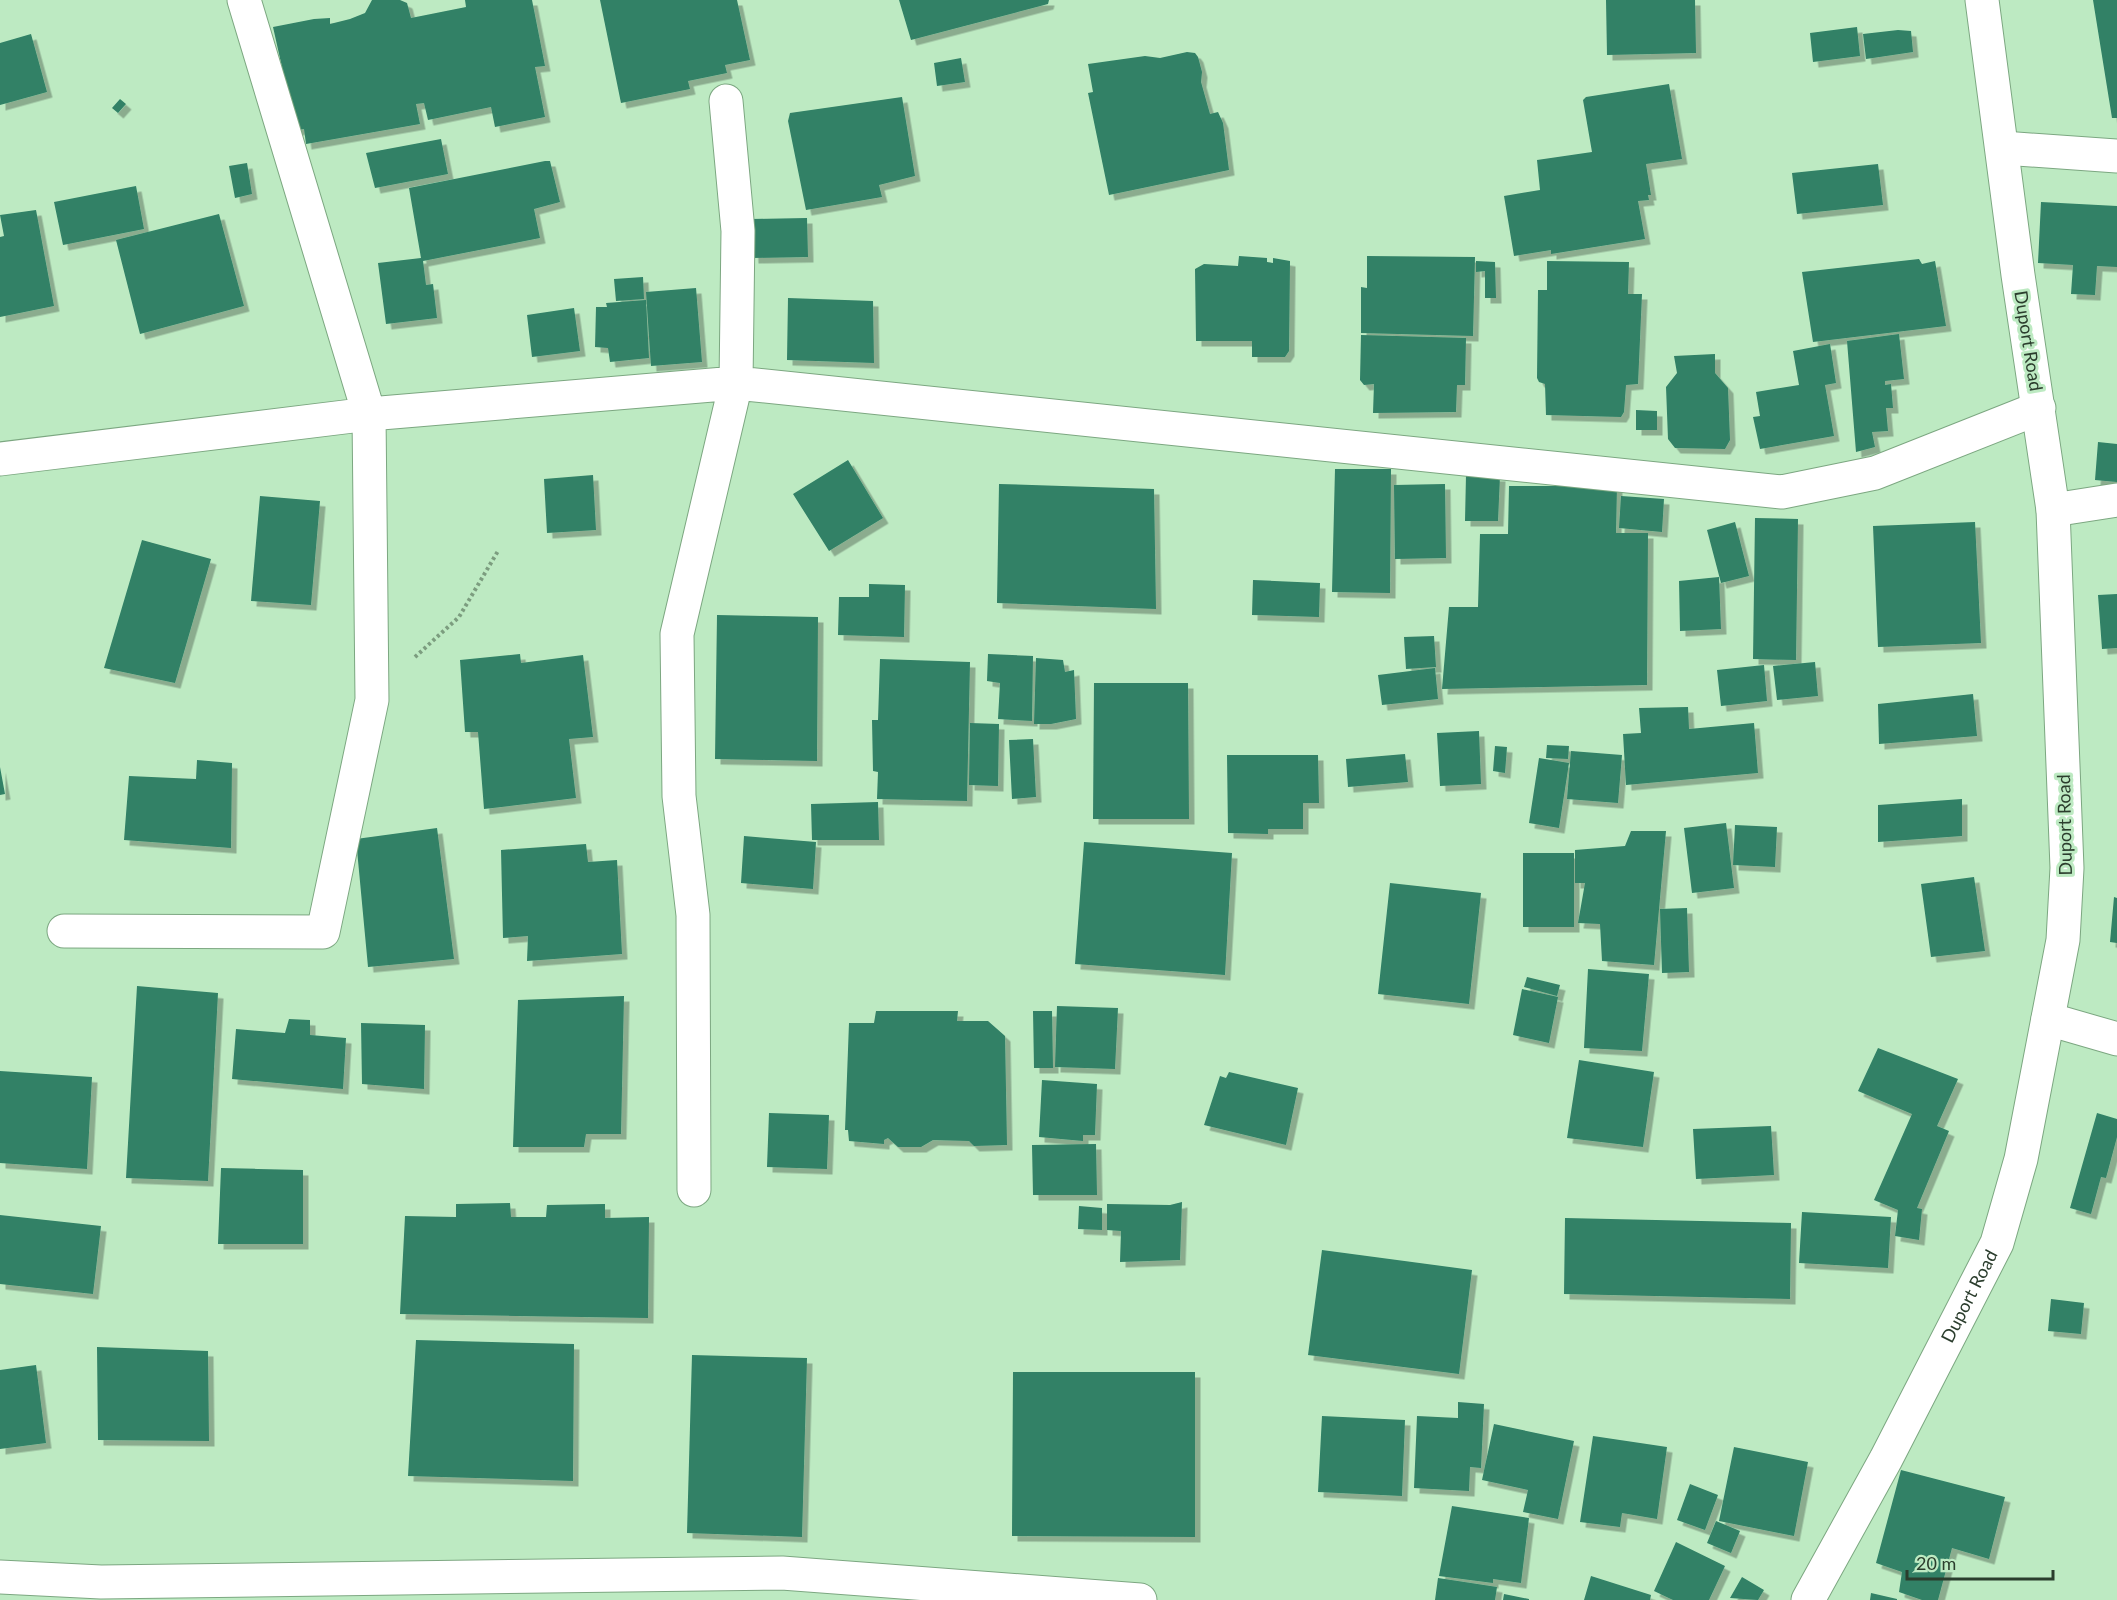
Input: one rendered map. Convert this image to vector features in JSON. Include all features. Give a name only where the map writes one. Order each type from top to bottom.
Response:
[{"type":"street","points":[[64,931],[322,932],[372,700],[369,414],[244,0]]},
{"type":"street","name":"Duport Road","points":[[1808,1600],[1887,1459],[1997,1243],[2021,1159],[2063,940],[2067,868],[2053,510],[1982,0]]},
{"type":"street","points":[[694,1190],[693,915],[679,796],[677,634],[736,383],[738,231],[726,101]]},
{"type":"street","points":[[2002,148],[2117,156]]},
{"type":"street","points":[[0,459],[369,414],[736,383],[1782,492],[1875,472],[2039,408]]},
{"type":"street","points":[[2053,510],[2117,500]]},
{"type":"street","points":[[2048,1019],[2117,1039]]},
{"type":"street","points":[[0,1577],[101,1591],[778,1586],[1140,1600]]},
{"type":"path","points":[[372,700],[392,678],[459,617],[498,551]]},
{"type":"building","points":[[372,0],[400,0],[407,3],[411,18],[466,7],[465,0],[532,0],[545,66],[535,67],[545,117],[495,127],[491,107],[428,120],[424,103],[416,104],[420,124],[306,144],[304,129],[296,130],[273,27],[314,19],[330,18],[330,24],[350,19],[365,13]]},
{"type":"building","points":[[600,0],[737,0],[750,60],[725,65],[727,73],[688,81],[690,89],[621,103]]},
{"type":"building","points":[[899,0],[1049,0],[1048,4],[911,40]]},
{"type":"building","points":[[1606,0],[1695,0],[1696,53],[1607,55]]},
{"type":"building","points":[[2093,0],[2117,0],[2117,118],[2112,118]]},
{"type":"building","points":[[1857,27],[1860,56],[1813,62],[1810,33]]},
{"type":"building","points":[[1898,30],[1911,31],[1913,52],[1866,59],[1863,34]]},
{"type":"building","points":[[31,34],[47,92],[0,105],[0,43]]},
{"type":"building","points":[[1187,52],[1195,53],[1198,57],[1202,72],[1201,82],[1210,114],[1218,112],[1223,123],[1229,170],[1109,195],[1088,93],[1093,92],[1088,64],[1145,56],[1160,58]]},
{"type":"building","points":[[961,58],[965,82],[937,86],[934,63]]},
{"type":"building","points":[[1669,84],[1682,159],[1646,164],[1651,195],[1648,195],[1649,200],[1638,201],[1645,239],[1551,254],[1551,250],[1514,256],[1504,196],[1540,190],[1537,160],[1592,152],[1583,100],[1586,97]]},
{"type":"building","points":[[902,97],[915,176],[879,185],[882,197],[806,210],[788,121],[790,113]]},
{"type":"building","points":[[120,99],[126,104],[118,113],[112,108]]},
{"type":"building","points":[[441,139],[448,174],[375,188],[366,153]]},
{"type":"building","points":[[550,161],[560,202],[534,209],[540,238],[423,261],[426,285],[433,284],[437,318],[386,324],[378,263],[421,258],[409,188]]},
{"type":"building","points":[[247,163],[252,194],[235,198],[229,166]]},
{"type":"building","points":[[1878,164],[1883,205],[1797,214],[1792,173]]},
{"type":"building","points":[[136,186],[144,229],[63,245],[54,202]]},
{"type":"building","points":[[2041,202],[2117,206],[2117,267],[2097,266],[2095,295],[2071,294],[2073,265],[2038,263]]},
{"type":"building","points":[[36,210],[54,306],[0,317],[0,237],[4,236],[0,215]]},
{"type":"building","points":[[219,214],[244,306],[140,334],[116,240]]},
{"type":"building","points":[[807,218],[808,257],[753,258],[751,219]]},
{"type":"building","points":[[1239,256],[1267,258],[1267,262],[1273,263],[1273,258],[1290,261],[1289,351],[1285,357],[1252,357],[1252,341],[1196,341],[1195,269],[1204,264],[1238,266]]},
{"type":"building","points":[[1367,256],[1475,257],[1473,336],[1361,333],[1361,287],[1367,288]]},
{"type":"building","points":[[1919,259],[1922,264],[1935,261],[1946,326],[1813,342],[1802,272]]},
{"type":"building","points":[[1476,261],[1495,262],[1496,298],[1485,298],[1485,271],[1476,272]]},
{"type":"building","points":[[1547,261],[1629,262],[1628,294],[1642,294],[1638,384],[1626,385],[1624,412],[1621,417],[1546,415],[1545,384],[1539,382],[1537,378],[1538,290],[1547,290]]},
{"type":"building","points":[[643,277],[644,299],[616,301],[614,279]]},
{"type":"building","points":[[696,288],[702,362],[651,366],[646,292]]},
{"type":"building","points":[[788,298],[873,301],[874,363],[787,360]]},
{"type":"building","points":[[646,300],[649,358],[610,362],[608,348],[595,347],[596,307],[607,307],[606,303]]},
{"type":"building","points":[[574,308],[580,351],[532,357],[527,315]]},
{"type":"building","points":[[1899,334],[1904,379],[1885,381],[1885,385],[1891,384],[1893,408],[1886,408],[1888,431],[1872,432],[1875,447],[1856,452],[1847,341]]},
{"type":"building","points":[[1361,335],[1466,338],[1465,385],[1457,385],[1456,412],[1373,413],[1374,384],[1364,385],[1360,380]]},
{"type":"building","points":[[1830,344],[1836,383],[1825,385],[1834,436],[1760,449],[1753,417],[1760,416],[1756,392],[1799,385],[1793,351]]},
{"type":"building","points":[[1715,354],[1715,373],[1728,388],[1730,440],[1725,449],[1675,448],[1668,439],[1666,387],[1677,373],[1674,356]]},
{"type":"building","points":[[1636,410],[1657,411],[1657,430],[1636,430]]},
{"type":"building","points":[[2098,442],[2117,444],[2117,482],[2095,480]]},
{"type":"building","points":[[848,460],[883,518],[829,551],[793,494]]},
{"type":"building","points":[[1335,469],[1391,469],[1390,593],[1332,592]]},
{"type":"building","points":[[593,475],[596,530],[547,533],[544,479]]},
{"type":"building","points":[[1466,475],[1500,476],[1498,521],[1465,521]]},
{"type":"building","points":[[999,484],[1154,489],[1156,609],[997,603]]},
{"type":"building","points":[[1445,484],[1446,558],[1395,559],[1394,485]]},
{"type":"building","points":[[1509,486],[1617,486],[1616,533],[1648,533],[1647,685],[1442,689],[1449,607],[1478,607],[1480,534],[1508,534]]},
{"type":"building","points":[[260,496],[320,501],[311,605],[251,601]]},
{"type":"building","points":[[1621,496],[1664,499],[1662,532],[1619,528]]},
{"type":"building","points":[[1755,518],[1798,519],[1796,660],[1753,659]]},
{"type":"building","points":[[1735,522],[1749,576],[1721,583],[1707,530]]},
{"type":"building","points":[[1975,522],[1981,643],[1878,647],[1873,526]]},
{"type":"building","points":[[142,540],[211,559],[175,683],[104,668]]},
{"type":"building","points":[[1719,577],[1721,629],[1680,631],[1679,581]]},
{"type":"building","points":[[1253,580],[1320,583],[1319,617],[1252,615]]},
{"type":"building","points":[[869,584],[905,585],[904,637],[838,635],[839,597],[869,597]]},
{"type":"building","points":[[2117,594],[2117,648],[2102,649],[2098,595]]},
{"type":"building","points":[[717,615],[818,617],[817,761],[715,759]]},
{"type":"building","points":[[1434,636],[1436,667],[1406,669],[1404,637]]},
{"type":"building","points":[[520,654],[521,663],[583,655],[593,737],[569,739],[576,798],[484,809],[478,732],[465,732],[460,660]]},
{"type":"building","points":[[988,654],[1033,656],[1032,721],[998,719],[1000,683],[987,681]]},
{"type":"building","points":[[1036,658],[1063,660],[1065,672],[1074,670],[1076,719],[1051,724],[1034,724]]},
{"type":"building","points":[[880,659],[970,662],[967,801],[877,799],[878,772],[873,771],[872,720],[878,720]]},
{"type":"building","points":[[1815,662],[1818,696],[1777,700],[1773,666]]},
{"type":"building","points":[[1764,665],[1767,701],[1721,706],[1717,670]]},
{"type":"building","points":[[1435,668],[1438,699],[1382,705],[1378,675]]},
{"type":"building","points":[[1094,683],[1188,683],[1189,819],[1093,819]]},
{"type":"building","points":[[1973,694],[1977,736],[1879,744],[1878,704]]},
{"type":"building","points":[[1688,707],[1689,729],[1754,723],[1758,773],[1626,785],[1623,734],[1641,733],[1639,708]]},
{"type":"building","points":[[970,723],[999,724],[998,786],[969,785]]},
{"type":"building","points":[[1479,731],[1481,784],[1440,786],[1437,733]]},
{"type":"building","points":[[1033,739],[1036,797],[1012,799],[1009,740]]},
{"type":"building","points":[[1547,745],[1569,746],[1568,759],[1546,758]]},
{"type":"building","points":[[1495,746],[1507,747],[1505,773],[1493,771]]},
{"type":"building","points":[[1571,751],[1622,755],[1618,803],[1567,799]]},
{"type":"building","points":[[1405,754],[1408,782],[1348,787],[1346,759]]},
{"type":"building","points":[[1227,755],[1318,755],[1319,803],[1303,803],[1303,829],[1268,829],[1268,834],[1228,833]]},
{"type":"building","points":[[1539,758],[1569,763],[1559,828],[1529,823]]},
{"type":"building","points":[[197,760],[232,763],[231,848],[124,840],[129,776],[196,779]]},
{"type":"building","points":[[0,767],[5,794],[0,795]]},
{"type":"building","points":[[1962,799],[1962,836],[1878,842],[1878,805]]},
{"type":"building","points":[[878,802],[879,840],[812,840],[811,804]]},
{"type":"building","points":[[1726,823],[1734,888],[1692,893],[1684,828]]},
{"type":"building","points":[[1735,825],[1777,827],[1775,867],[1733,865]]},
{"type":"building","points":[[437,828],[454,959],[368,967],[356,839]]},
{"type":"building","points":[[1631,831],[1666,831],[1654,965],[1602,961],[1600,924],[1578,923],[1585,883],[1575,883],[1575,850],[1625,846]]},
{"type":"building","points":[[744,836],[816,842],[813,889],[741,883]]},
{"type":"building","points":[[1084,842],[1232,853],[1225,975],[1075,964]]},
{"type":"building","points":[[586,844],[588,862],[617,860],[622,954],[527,961],[528,936],[503,938],[501,850]]},
{"type":"building","points":[[1523,853],[1574,853],[1574,927],[1523,927]]},
{"type":"building","points":[[1974,877],[1985,951],[1931,957],[1921,884]]},
{"type":"building","points":[[1390,883],[1481,893],[1469,1004],[1378,994]]},
{"type":"building","points":[[2114,897],[2117,898],[2117,943],[2110,942]]},
{"type":"building","points":[[1687,908],[1689,972],[1662,973],[1660,909]]},
{"type":"building","points":[[1588,969],[1649,974],[1642,1051],[1584,1048]]},
{"type":"building","points":[[1527,977],[1560,985],[1557,996],[1524,987]]},
{"type":"building","points":[[137,986],[218,993],[208,1181],[126,1178]]},
{"type":"building","points":[[1522,989],[1558,997],[1549,1043],[1513,1035]]},
{"type":"building","points":[[624,996],[621,1134],[586,1134],[584,1147],[513,1147],[518,1000]]},
{"type":"building","points":[[1057,1006],[1118,1008],[1115,1069],[1055,1067]]},
{"type":"building","points":[[876,1011],[958,1011],[957,1021],[988,1021],[1005,1036],[1007,1145],[974,1146],[969,1141],[933,1140],[921,1147],[898,1147],[888,1138],[884,1140],[884,1144],[849,1141],[848,1130],[845,1130],[849,1023],[874,1023]]},
{"type":"building","points":[[1033,1011],[1052,1011],[1053,1068],[1034,1068]]},
{"type":"building","points":[[289,1019],[310,1020],[310,1035],[346,1038],[343,1089],[232,1079],[236,1029],[285,1033]]},
{"type":"building","points":[[361,1023],[425,1025],[424,1089],[362,1084]]},
{"type":"building","points":[[1878,1048],[1958,1079],[1937,1126],[1949,1131],[1917,1208],[1922,1209],[1919,1240],[1895,1236],[1898,1210],[1874,1200],[1912,1114],[1858,1091]]},
{"type":"building","points":[[1579,1060],[1654,1072],[1643,1147],[1567,1138]]},
{"type":"building","points":[[0,1071],[92,1077],[87,1169],[0,1163]]},
{"type":"building","points":[[1229,1072],[1298,1088],[1286,1145],[1204,1125],[1220,1076],[1226,1078]]},
{"type":"building","points":[[1042,1080],[1097,1084],[1095,1135],[1083,1135],[1083,1141],[1039,1137]]},
{"type":"building","points":[[769,1113],[829,1115],[827,1169],[767,1167]]},
{"type":"building","points":[[2097,1113],[2117,1119],[2117,1137],[2106,1178],[2101,1177],[2091,1214],[2070,1208]]},
{"type":"building","points":[[1771,1126],[1774,1175],[1696,1179],[1693,1129]]},
{"type":"building","points":[[1096,1144],[1097,1195],[1033,1195],[1032,1145]]},
{"type":"building","points":[[221,1168],[303,1170],[303,1244],[218,1244]]},
{"type":"building","points":[[1182,1202],[1180,1260],[1120,1262],[1121,1231],[1107,1230],[1107,1204],[1170,1205]]},
{"type":"building","points":[[510,1203],[511,1217],[546,1217],[547,1205],[605,1204],[605,1218],[649,1217],[648,1318],[400,1314],[405,1216],[456,1217],[456,1204]]},
{"type":"building","points":[[1079,1206],[1102,1208],[1102,1230],[1078,1229]]},
{"type":"building","points":[[1802,1212],[1891,1217],[1888,1268],[1799,1263]]},
{"type":"building","points":[[0,1215],[101,1226],[93,1294],[0,1284]]},
{"type":"building","points":[[1565,1218],[1791,1223],[1790,1299],[1564,1294]]},
{"type":"building","points":[[1322,1250],[1472,1270],[1459,1374],[1308,1355]]},
{"type":"building","points":[[2051,1299],[2084,1303],[2081,1334],[2048,1331]]},
{"type":"building","points":[[416,1340],[574,1344],[573,1481],[408,1476]]},
{"type":"building","points":[[97,1347],[208,1351],[209,1441],[98,1440]]},
{"type":"building","points":[[692,1355],[807,1358],[802,1537],[687,1533]]},
{"type":"building","points":[[36,1365],[46,1443],[0,1449],[0,1370]]},
{"type":"building","points":[[1013,1372],[1195,1372],[1195,1537],[1012,1536]]},
{"type":"building","points":[[1458,1402],[1484,1404],[1481,1468],[1470,1467],[1469,1491],[1414,1488],[1417,1416],[1458,1418]]},
{"type":"building","points":[[1322,1416],[1405,1420],[1402,1496],[1318,1492]]},
{"type":"building","points":[[1494,1424],[1574,1441],[1558,1519],[1523,1512],[1528,1490],[1482,1480]]},
{"type":"building","points":[[1593,1436],[1667,1447],[1657,1519],[1622,1513],[1620,1527],[1580,1522]]},
{"type":"building","points":[[1734,1447],[1808,1462],[1794,1536],[1719,1521]]},
{"type":"building","points":[[1901,1470],[2005,1497],[1989,1559],[1952,1548],[1938,1600],[1922,1600],[1899,1592],[1902,1572],[1876,1563]]},
{"type":"building","points":[[1690,1484],[1718,1495],[1705,1530],[1677,1520]]},
{"type":"building","points":[[1452,1506],[1529,1518],[1521,1583],[1493,1579],[1493,1583],[1439,1576]]},
{"type":"building","points":[[1716,1521],[1740,1531],[1731,1553],[1707,1543]]},
{"type":"building","points":[[1676,1542],[1725,1566],[1709,1600],[1673,1600],[1654,1591]]},
{"type":"building","points":[[1591,1576],[1651,1595],[1650,1600],[1584,1600]]},
{"type":"building","points":[[1742,1577],[1764,1590],[1758,1600],[1730,1598]]},
{"type":"building","points":[[1438,1578],[1497,1587],[1495,1600],[1435,1600]]},
{"type":"building","points":[[1871,1593],[1897,1599],[1897,1600],[1870,1600]]},
{"type":"building","points":[[1504,1594],[1529,1599],[1529,1600],[1503,1600]]}]
